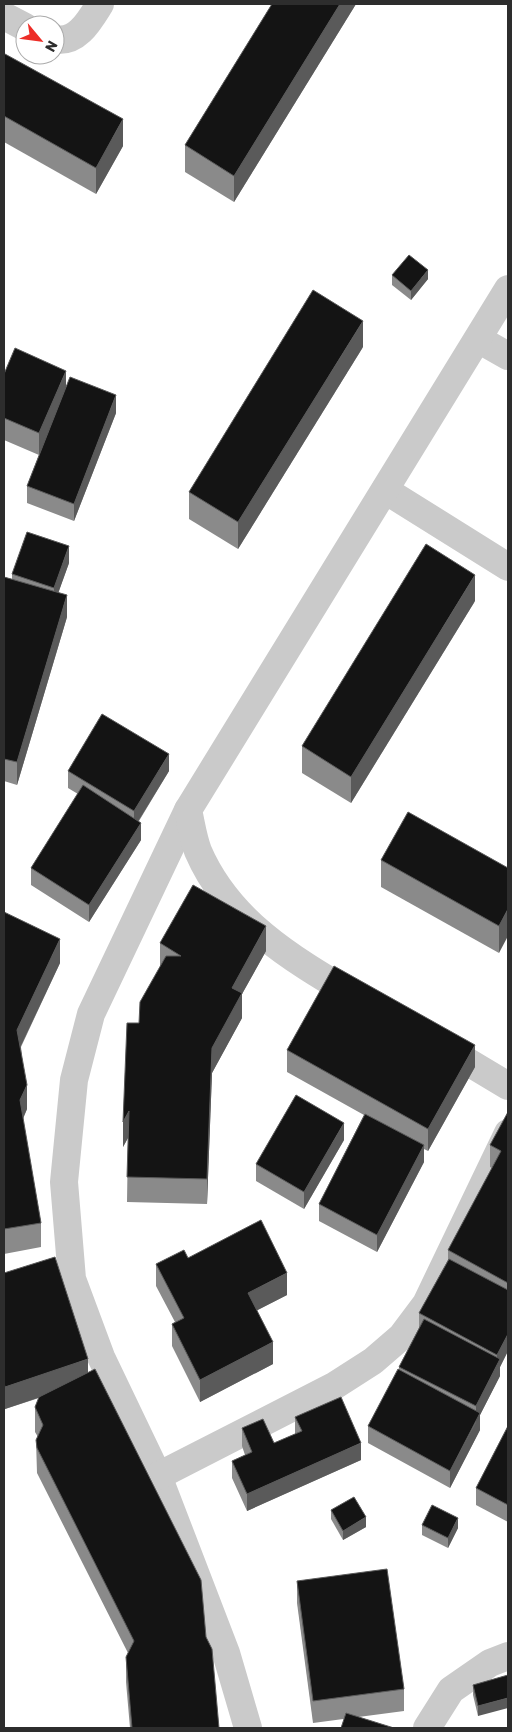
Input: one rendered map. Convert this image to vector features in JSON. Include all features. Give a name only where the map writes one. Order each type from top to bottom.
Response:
[{"type":"street","points":[[65,39],[77,35],[100,4]]},
{"type":"street","points":[[248,1728],[226,1653],[158,1476],[101,1357],[72,1279],[64,1182],[74,1080],[91,1014],[188,810],[508,289]]},
{"type":"street","points":[[478,339],[508,356]]},
{"type":"street","points":[[385,490],[508,567]]},
{"type":"street","points":[[188,810],[198,850],[231,906],[252,926],[310,969],[379,1010]]},
{"type":"street","points":[[422,1035],[508,1086]]},
{"type":"street","points":[[158,1476],[334,1386],[373,1361],[402,1336],[426,1304],[508,1133]]},
{"type":"street","points":[[46,1290],[72,1279]]},
{"type":"street","points":[[427,1728],[450,1690],[490,1663],[508,1656]]},
{"type":"building","points":[[272,4],[340,4],[234,176],[185,145]]},
{"type":"building","points":[[5,54],[15,60],[15,65],[25,65],[123,119],[96,168],[4,116]]},
{"type":"building","points":[[409,255],[428,270],[411,291],[392,275]]},
{"type":"building","points":[[313,290],[363,321],[238,522],[189,492]]},
{"type":"building","points":[[15,348],[66,371],[39,433],[4,418],[4,374]]},
{"type":"building","points":[[70,377],[116,395],[74,504],[27,486]]},
{"type":"building","points":[[27,532],[69,546],[54,588],[12,574]]},
{"type":"building","points":[[426,544],[475,575],[351,777],[302,746]]},
{"type":"building","points":[[4,577],[67,595],[17,762],[4,759]]},
{"type":"building","points":[[102,714],[169,754],[134,811],[68,771]]},
{"type":"building","points":[[83,785],[141,823],[89,905],[31,868]]},
{"type":"building","points":[[408,812],[508,868],[508,909],[499,926],[381,860]]},
{"type":"building","points":[[193,885],[266,926],[232,988],[242,993],[212,1048],[207,1179],[127,1177],[129,1111],[123,1122],[127,1023],[139,1023],[140,1002],[166,956],[181,956],[160,943]]},
{"type":"building","points":[[4,912],[60,939],[17,1030],[27,1085],[20,1100],[41,1223],[4,1229]]},
{"type":"building","points":[[334,966],[475,1045],[428,1129],[287,1050]]},
{"type":"building","points":[[296,1095],[344,1123],[304,1192],[256,1164]]},
{"type":"building","points":[[508,1112],[508,1283],[448,1250],[501,1151],[490,1145]]},
{"type":"building","points":[[365,1114],[424,1145],[377,1235],[319,1204]]},
{"type":"building","points":[[261,1220],[287,1273],[248,1293],[273,1342],[200,1380],[172,1324],[184,1318],[156,1264],[184,1250],[188,1258]]},
{"type":"building","points":[[55,1257],[88,1359],[5,1387],[4,1273]]},
{"type":"building","points":[[449,1259],[508,1290],[508,1334],[497,1355],[419,1313]]},
{"type":"building","points":[[424,1319],[500,1359],[476,1406],[399,1367]]},
{"type":"building","points":[[95,1369],[201,1580],[206,1637],[212,1649],[219,1728],[132,1728],[126,1657],[134,1641],[37,1448],[36,1440],[43,1425],[35,1407],[39,1397]]},
{"type":"building","points":[[398,1369],[480,1413],[450,1471],[368,1426]]},
{"type":"building","points":[[341,1397],[361,1443],[247,1494],[232,1461],[252,1452],[242,1428],[263,1419],[274,1443],[302,1431],[295,1417]]},
{"type":"building","points":[[508,1426],[508,1505],[476,1488]]},
{"type":"building","points":[[354,1497],[366,1517],[343,1531],[331,1510]]},
{"type":"building","points":[[432,1505],[458,1518],[448,1538],[422,1525]]},
{"type":"building","points":[[387,1569],[404,1689],[313,1701],[297,1581]]},
{"type":"building","points":[[508,1675],[508,1698],[478,1706],[473,1685]]},
{"type":"building","points":[[346,1713],[394,1728],[341,1728]]}]
